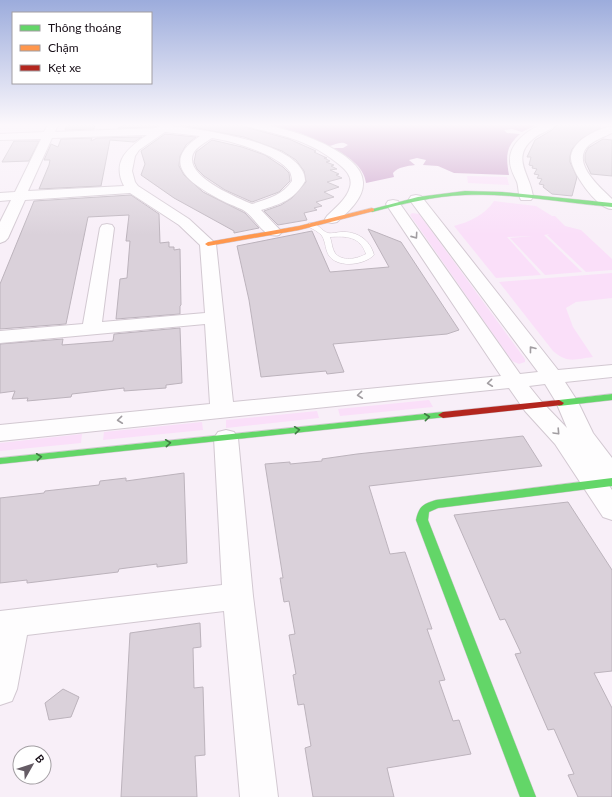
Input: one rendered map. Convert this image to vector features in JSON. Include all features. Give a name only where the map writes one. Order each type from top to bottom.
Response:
[{"type":"street","points":[[0,238],[35,161]]},
{"type":"street","points":[[128,161],[126,171],[133,189],[184,222],[208,244],[213,318],[222,409]]},
{"type":"street","points":[[185,161],[186,169],[193,177],[251,209],[274,232]]},
{"type":"street","points":[[251,209],[283,196],[293,190],[299,179],[297,171],[285,161]]},
{"type":"street","points":[[332,219],[354,194],[357,180],[354,172],[342,161]]},
{"type":"street","points":[[517,161],[518,169],[525,184],[526,196]]},
{"type":"street","points":[[577,161],[578,169],[588,183],[611,206]]},
{"type":"street","points":[[588,183],[606,182]]},
{"type":"street","points":[[0,197],[133,189]]},
{"type":"street","points":[[208,244],[312,225],[416,199],[465,193],[526,196],[581,204],[611,206]]},
{"type":"street","points":[[416,199],[552,376],[567,402],[582,436],[606,481],[612,510]]},
{"type":"street","points":[[393,204],[533,406],[606,481]]},
{"type":"street","points":[[92,329],[107,228]]},
{"type":"street","points":[[0,337],[213,318]]},
{"type":"street","points":[[0,433],[222,409],[612,371]]},
{"type":"street","points":[[0,461],[612,397]]},
{"type":"street","points":[[226,438],[238,596],[259,797]]},
{"type":"street","points":[[528,797],[422,520],[424,510],[436,504],[606,481]]},
{"type":"street","points":[[0,689],[7,625],[238,596]]},
{"type":"lane","points":[[312,225],[326,235],[332,254],[338,259],[346,261],[357,260],[365,259],[370,255],[369,251],[359,237],[349,234],[326,235]]},
{"type":"shaded area","points":[[353,161],[410,161],[415,165],[397,169],[393,173],[394,177],[366,183],[362,171]]},
{"type":"shaded area","points":[[425,161],[507,161],[509,175],[454,173],[438,166],[423,165]]},
{"type":"shaded area","points":[[467,176],[507,177],[509,185],[468,183]]},
{"type":"shaded area","points":[[494,201],[536,206],[552,216],[555,216],[565,226],[581,230],[612,259],[612,270],[586,272],[547,235],[550,234],[544,235],[582,272],[545,275],[510,238],[532,236],[507,237],[541,275],[496,278],[454,226],[481,214]]},
{"type":"shaded area","points":[[412,213],[419,214],[525,359],[525,362],[519,364],[512,361],[410,215]]},
{"type":"shaded area","points":[[612,273],[612,298],[576,302],[566,308],[573,327],[593,357],[572,360],[563,358],[553,351],[499,282]]},
{"type":"shaded area","points":[[429,400],[433,407],[340,416],[338,409]]},
{"type":"shaded area","points":[[317,411],[319,418],[226,428],[226,420]]},
{"type":"shaded area","points":[[202,422],[203,430],[103,440],[104,432]]},
{"type":"shaded area","points":[[82,434],[81,443],[0,451],[0,443]]},
{"type":"building","points":[[50,161],[106,161],[101,186],[39,189]]},
{"type":"building","points":[[144,161],[179,161],[179,166],[184,175],[203,192],[245,213],[259,228],[234,233],[234,231],[174,198],[141,175],[145,164]]},
{"type":"building","points":[[274,161],[289,173],[290,181],[279,192],[252,202],[225,190],[204,176],[197,169],[194,162]]},
{"type":"building","points":[[297,161],[329,161],[326,162],[334,165],[331,166],[337,169],[330,170],[339,174],[336,175],[342,178],[327,182],[339,187],[324,192],[334,197],[316,202],[322,206],[314,208],[317,210],[304,213],[307,220],[278,225],[264,211],[281,205],[292,198],[306,182],[304,171]]},
{"type":"building","points":[[530,161],[570,161],[577,177],[572,196],[552,194],[543,187],[544,185],[539,184],[542,179],[537,178],[539,175],[534,174],[537,169],[532,168],[533,166],[529,165]]},
{"type":"building","points":[[585,161],[612,161],[612,176],[591,174]]},
{"type":"building","points":[[131,195],[159,214],[160,243],[169,242],[169,247],[174,247],[174,250],[180,249],[180,314],[116,319],[120,279],[127,278],[130,241],[126,241],[129,215],[88,217],[66,324],[0,329],[0,284],[34,201]]},
{"type":"building","points":[[368,229],[401,242],[459,330],[447,334],[333,344],[344,372],[327,374],[326,371],[261,377],[249,300],[237,246],[312,231],[330,272],[389,267]]},
{"type":"building","points":[[180,328],[182,383],[166,385],[166,388],[124,391],[124,388],[72,394],[71,397],[27,401],[28,398],[12,399],[15,391],[0,393],[0,344],[63,339],[62,345],[113,341],[114,334]]},
{"type":"building","points":[[523,436],[542,466],[369,486],[390,554],[405,552],[432,629],[427,629],[445,680],[439,681],[453,721],[459,720],[471,754],[387,768],[394,797],[313,797],[305,748],[311,746],[304,704],[298,705],[293,675],[296,674],[289,635],[295,634],[289,601],[284,602],[280,578],[283,578],[265,464],[290,462],[290,464],[322,461],[322,459],[357,454]]},
{"type":"building","points":[[184,473],[187,563],[157,567],[157,564],[119,569],[118,572],[27,583],[27,580],[0,583],[0,498],[99,485],[100,481],[126,478],[126,481]]},
{"type":"building","points":[[568,502],[612,570],[612,671],[594,673],[612,708],[612,797],[578,797],[568,775],[574,774],[554,729],[548,730],[515,654],[521,653],[505,619],[500,620],[454,515]]},
{"type":"building","points":[[200,623],[201,647],[193,648],[194,688],[203,687],[205,755],[195,756],[197,797],[121,797],[130,633]]},
{"type":"building","points":[[63,689],[79,697],[71,717],[49,720],[45,703]]},
{"type":"traffic: fast","points":[[372,210],[406,201],[465,193],[520,195],[612,205]]},
{"type":"traffic: fast","points":[[559,403],[612,397]]},
{"type":"traffic: fast","points":[[0,461],[443,415]]},
{"type":"traffic: fast","points":[[528,797],[422,520],[424,510],[436,504],[612,482]]},
{"type":"traffic: slow","points":[[208,244],[299,228],[372,210]]},
{"type":"traffic: jam","points":[[443,415],[559,403]]}]
